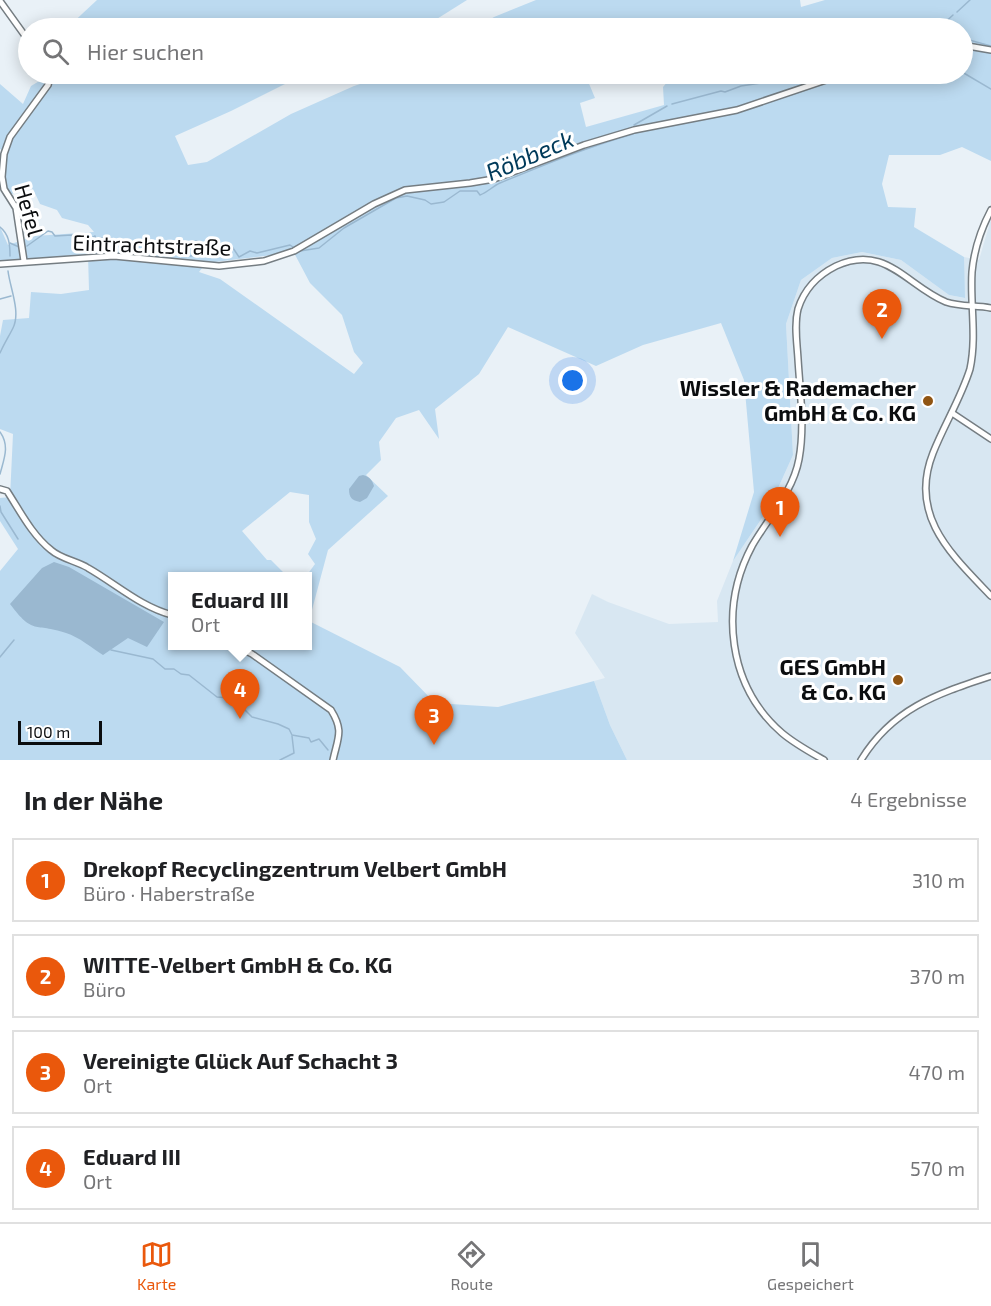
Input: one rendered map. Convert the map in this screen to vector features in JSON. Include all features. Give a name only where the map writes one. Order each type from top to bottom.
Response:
[{"type":"street","points":[[0,1],[18,26]]},
{"type":"street","points":[[973,47],[991,50]]},
{"type":"street","name":"Hefel","points":[[24,261],[16,208],[4,189],[2,177],[4,154],[10,137],[48,84]]},
{"type":"street","name":"Eintrachtstraße","points":[[2,263],[114,256],[219,266],[264,261],[294,251],[374,204],[405,190],[487,181],[594,142],[675,121],[737,110],[814,84]]},
{"type":"street","points":[[991,210],[976,249],[972,272],[973,354],[970,369],[933,454],[927,494],[930,512],[943,544],[991,596]]},
{"type":"street","points":[[824,760],[782,732],[756,703],[736,657],[731,620],[735,587],[751,548],[789,487],[799,462],[802,430],[796,327],[799,308],[809,286],[826,271],[850,261],[865,260],[885,263],[947,302],[991,308]]},
{"type":"street","points":[[952,413],[991,439]]},
{"type":"street","points":[[0,489],[7,491],[38,537],[52,552],[87,567],[139,600],[168,614]]},
{"type":"street","points":[[245,650],[331,710],[337,720],[340,734],[333,760]]},
{"type":"street","points":[[861,760],[881,733],[907,711],[936,695],[991,677]]},
{"type":"shaded area","points":[[97,0],[467,0],[438,18],[78,18]]},
{"type":"shaded area","points":[[536,0],[800,0],[801,7],[825,0],[991,0],[991,161],[962,147],[940,155],[889,155],[882,184],[888,207],[916,208],[914,227],[964,257],[965,298],[949,295],[901,260],[862,252],[832,258],[801,280],[786,324],[793,455],[770,506],[733,561],[754,492],[744,380],[721,323],[643,345],[596,366],[508,327],[479,374],[435,409],[439,439],[419,410],[396,418],[379,442],[381,460],[366,475],[388,496],[328,550],[312,610],[312,572],[309,572],[315,564],[308,554],[316,539],[309,522],[309,495],[290,492],[242,531],[267,560],[271,560],[283,572],[168,572],[168,650],[312,650],[312,623],[400,667],[435,703],[498,707],[594,681],[610,725],[627,760],[0,760],[0,571],[18,549],[0,521],[0,498],[10,497],[13,434],[0,429],[0,336],[3,320],[29,318],[31,292],[61,294],[89,290],[88,255],[22,259],[0,264],[0,227],[8,245],[35,236],[94,232],[88,225],[62,218],[57,210],[40,204],[33,189],[25,187],[10,195],[4,181],[6,152],[0,149],[0,84],[23,104],[31,86],[34,84],[285,84],[175,136],[188,165],[207,162],[291,114],[360,84],[589,84],[595,98],[580,103],[586,127],[664,105],[663,87],[666,84],[973,84],[973,18],[492,18]],"holes":[[[292,249],[310,283],[342,315],[354,352],[363,363],[354,374],[220,279],[199,272],[206,263],[281,254]]]},
{"type":"shaded area","points":[[991,219],[991,760],[627,760],[610,725],[594,681],[605,678],[575,633],[592,594],[669,624],[718,622],[717,601],[733,561],[770,506],[793,455],[786,324],[801,280],[832,258],[862,252],[901,260],[949,295],[964,298],[964,257],[979,260]]},
{"type":"shaded area","points":[[363,475],[370,479],[374,486],[367,498],[360,502],[352,498],[349,489],[359,476]]},
{"type":"shaded area","points":[[54,562],[69,567],[164,622],[147,647],[128,638],[103,655],[71,635],[35,626],[24,620],[10,604],[42,568]]},
{"type":"waterway","name":"Röbbeck","points":[[957,12],[970,0]]},
{"type":"waterway","name":"Röbbeck","points":[[950,18],[953,15]]},
{"type":"waterway","points":[[973,41],[991,46]]},
{"type":"waterway","points":[[973,78],[991,89]]},
{"type":"waterway","name":"Röbbeck","points":[[672,104],[754,84]]},
{"type":"waterway","name":"Röbbeck","points":[[634,125],[667,106]]},
{"type":"waterway","name":"Röbbeck","points":[[300,251],[319,248],[344,228],[396,198],[407,196],[425,200],[431,204],[444,202],[460,191],[477,191],[480,195],[500,183],[549,163],[633,134]]},
{"type":"waterway","name":"Röbbeck","points":[[0,227],[8,240],[10,256]]},
{"type":"waterway","name":"Röbbeck","points":[[27,246],[48,231],[55,236],[72,235],[87,241],[95,236],[96,239],[114,239],[128,248],[147,251],[149,254],[159,251],[196,255],[198,247],[196,241],[214,244],[218,247],[225,246],[230,250],[233,248],[239,257],[250,251],[257,253],[290,245],[296,249]]},
{"type":"waterway","name":"Röbbeck","points":[[10,243],[19,247]]},
{"type":"waterway","points":[[0,353],[13,328],[16,315],[8,271]]},
{"type":"waterway","points":[[0,299],[11,296]]},
{"type":"waterway","points":[[0,432],[5,442],[0,474]]},
{"type":"waterway","points":[[0,506],[1,512],[18,539]]},
{"type":"waterway","points":[[0,657],[14,640]]},
{"type":"waterway","points":[[111,650],[153,659],[165,669],[174,669],[181,674],[189,675],[217,697],[229,698],[252,717],[278,724],[289,729],[292,735],[309,738],[311,742],[319,739],[328,750]]},
{"type":"waterway","points":[[280,760],[294,753],[292,736]]},
{"type":"place","name":"WITTE-Velbert GmbH & Co. KG","points":[[882,339]]},
{"type":"place","name":"Wissler & Rademacher GmbH & Co. KG","points":[[928,401]]},
{"type":"place","name":"Drekopf Recyclingzentrum Velbert GmbH","points":[[780,537]]},
{"type":"place","name":"GES GmbH & Co. KG","points":[[898,680]]},
{"type":"place","name":"Eduard III","points":[[240,719]]},
{"type":"place","name":"Vereinigte Glück Auf Schacht 3","points":[[434,745]]}]
